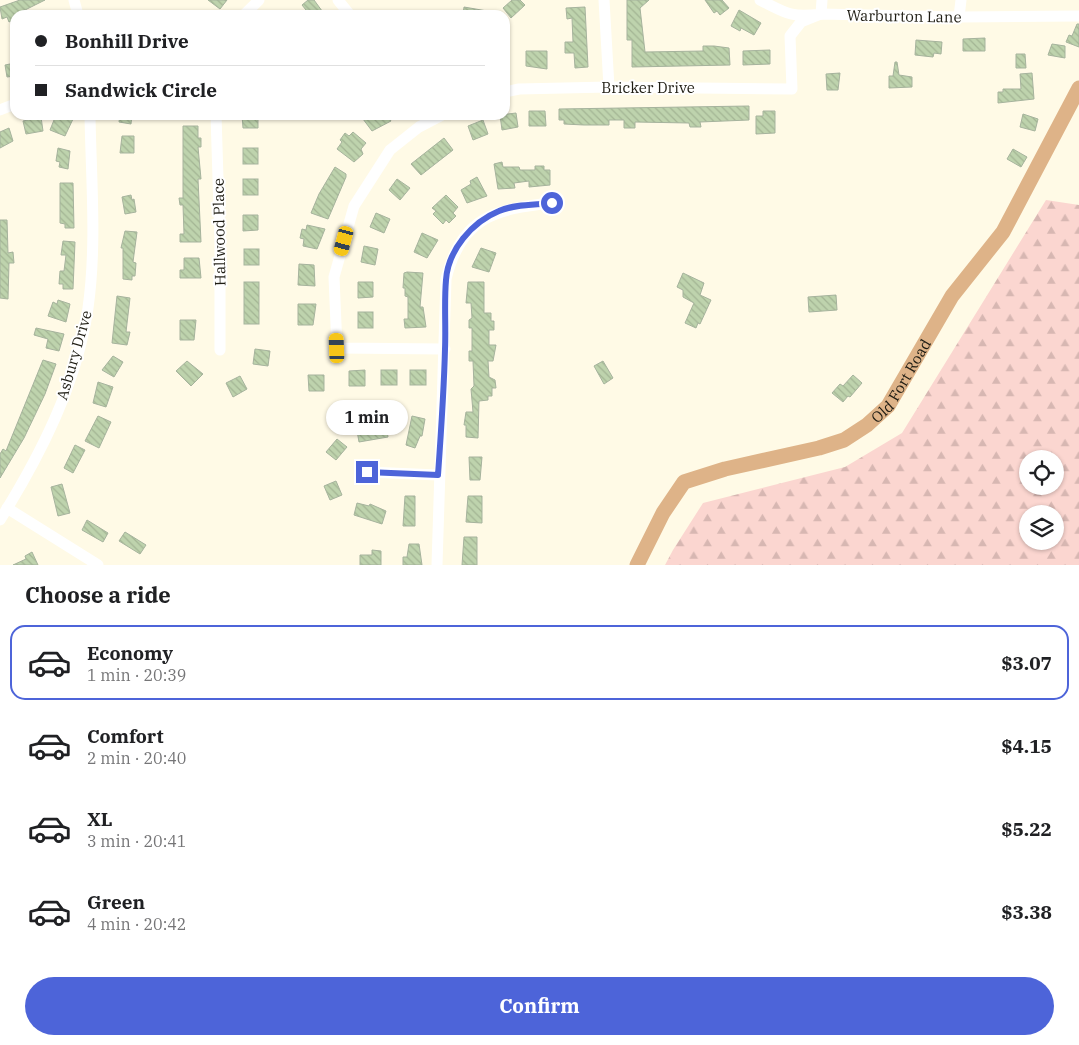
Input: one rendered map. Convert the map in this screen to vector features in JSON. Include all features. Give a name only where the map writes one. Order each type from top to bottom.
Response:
[{"type":"main road","name":"Old Fort Road","points":[[637,565],[663,513],[684,482],[725,469],[819,448],[844,440],[868,425],[888,406],[943,310],[1003,232],[1079,88]]},
{"type":"street","points":[[249,10],[259,0]]},
{"type":"street","points":[[338,0],[346,10]]},
{"type":"street","points":[[604,0],[609,86]]},
{"type":"street","points":[[760,0],[790,16],[820,14],[822,0]]},
{"type":"street","points":[[959,17],[961,0]]},
{"type":"street","name":"Warburton Lane","points":[[792,89],[790,36],[801,22],[820,14],[959,17],[1079,16]]},
{"type":"street","name":"Bricker Drive","points":[[510,91],[609,86],[792,89]]},
{"type":"street","name":"Asbury Drive","points":[[0,520],[48,434],[68,384],[85,326],[93,263],[90,120]]},
{"type":"street","name":"Hallwood Place","points":[[216,120],[220,242],[220,350]]},
{"type":"street","points":[[432,120],[419,127],[390,150],[354,206],[334,277],[337,348],[445,349]]},
{"type":"street","points":[[437,565],[438,475],[445,349],[446,279],[450,262],[464,237],[486,218],[500,211],[552,203]]},
{"type":"street","points":[[367,472],[438,475]]},
{"type":"street","points":[[7,508],[98,565]]},
{"type":"green space","points":[[1046,200],[1079,205],[1079,565],[665,565],[703,503],[845,467],[902,433]]},
{"type":"building","points":[[20,0],[45,0],[25,10],[10,10],[9,22],[7,17],[2,19],[0,7]]},
{"type":"building","points":[[208,0],[227,0],[220,9]]},
{"type":"building","points":[[308,0],[314,0],[321,10],[306,10],[302,5]]},
{"type":"building","points":[[512,0],[520,0],[525,5],[511,18],[510,10],[503,8]]},
{"type":"building","points":[[627,0],[649,0],[640,8],[645,52],[703,51],[703,46],[729,48],[730,65],[632,67],[632,40],[627,40]]},
{"type":"building","points":[[705,0],[722,0],[729,8],[720,15],[717,11],[714,13]]},
{"type":"building","points":[[464,7],[481,10],[464,10]]},
{"type":"building","points":[[585,7],[588,67],[575,68],[574,53],[565,53],[565,42],[573,42],[572,18],[567,19],[566,8]]},
{"type":"building","points":[[739,10],[761,23],[754,35],[741,28],[740,31],[731,26]]},
{"type":"building","points":[[1077,24],[1079,24],[1079,47],[1066,42],[1069,35],[1072,36]]},
{"type":"building","points":[[985,38],[985,51],[963,51],[963,39]]},
{"type":"building","points":[[916,40],[942,42],[941,54],[934,53],[933,57],[915,55]]},
{"type":"building","points":[[1052,44],[1065,46],[1065,58],[1048,55]]},
{"type":"building","points":[[770,50],[770,64],[743,65],[743,51]]},
{"type":"building","points":[[526,51],[547,51],[547,69],[526,66]]},
{"type":"building","points":[[1016,54],[1025,54],[1026,68],[1016,68]]},
{"type":"building","points":[[895,62],[897,62],[899,75],[912,77],[912,87],[889,88],[889,76],[893,76]]},
{"type":"building","points":[[10,64],[10,77],[7,77],[5,65]]},
{"type":"building","points":[[840,73],[838,90],[827,90],[826,74]]},
{"type":"building","points":[[1032,73],[1034,99],[998,103],[998,92],[1003,92],[1003,89],[1021,89],[1020,74]]},
{"type":"building","points":[[749,106],[749,120],[700,122],[701,127],[690,127],[689,123],[635,122],[635,128],[624,128],[624,120],[609,120],[609,125],[584,125],[564,124],[564,120],[559,120],[559,109]]},
{"type":"building","points":[[529,111],[545,111],[546,126],[529,126]]},
{"type":"building","points":[[763,111],[775,111],[775,133],[756,134],[756,116],[763,116]]},
{"type":"building","points":[[516,113],[518,127],[502,130],[501,120],[510,120],[510,114]]},
{"type":"building","points":[[1023,114],[1038,119],[1035,131],[1020,127]]},
{"type":"building","points":[[41,120],[43,131],[26,134],[23,121]]},
{"type":"building","points":[[54,120],[73,120],[65,136],[50,130]]},
{"type":"building","points":[[119,120],[131,120],[131,124],[119,122]]},
{"type":"building","points":[[242,120],[258,120],[258,128],[243,128]]},
{"type":"building","points":[[364,120],[391,121],[372,131]]},
{"type":"building","points":[[483,120],[488,134],[473,140],[468,126]]},
{"type":"building","points":[[183,126],[198,126],[198,138],[201,138],[201,147],[198,147],[201,179],[198,179],[201,242],[180,242],[180,234],[184,234],[183,205],[180,205],[179,198],[183,198]]},
{"type":"building","points":[[9,128],[13,141],[0,148],[0,132]]},
{"type":"building","points":[[353,132],[366,143],[361,149],[363,154],[354,162],[337,149],[345,133],[349,136]]},
{"type":"building","points":[[122,136],[134,136],[134,153],[120,153]]},
{"type":"building","points":[[444,138],[453,150],[421,175],[411,164]]},
{"type":"building","points":[[58,148],[70,151],[68,169],[59,167],[60,162],[56,161]]},
{"type":"building","points":[[243,148],[258,148],[258,164],[243,164]]},
{"type":"building","points":[[1013,149],[1027,157],[1021,167],[1007,159]]},
{"type":"building","points":[[502,162],[503,167],[519,167],[520,170],[535,170],[535,166],[544,166],[544,170],[550,170],[550,185],[529,187],[529,181],[514,183],[515,188],[498,189],[494,164]]},
{"type":"building","points":[[335,167],[346,174],[346,177],[328,219],[311,213],[319,194]]},
{"type":"building","points":[[477,177],[487,196],[467,203],[461,190],[471,184],[470,181]]},
{"type":"building","points":[[243,179],[258,179],[258,195],[243,195]]},
{"type":"building","points":[[397,179],[410,188],[400,200],[389,190]]},
{"type":"building","points":[[60,183],[73,183],[74,228],[65,228],[65,224],[60,223]]},
{"type":"building","points":[[131,195],[132,200],[134,199],[136,212],[125,214],[122,197]]},
{"type":"building","points":[[446,195],[458,207],[453,213],[456,216],[449,223],[446,220],[443,224],[433,214],[436,211],[432,208]]},
{"type":"building","points":[[376,213],[390,219],[384,233],[370,227]]},
{"type":"building","points":[[243,215],[258,215],[258,230],[243,231]]},
{"type":"building","points":[[0,220],[7,220],[8,253],[13,252],[14,263],[9,263],[8,299],[0,298]]},
{"type":"building","points":[[307,225],[325,229],[317,249],[303,246],[304,239],[300,238],[302,229],[306,230]]},
{"type":"building","points":[[125,231],[137,232],[133,262],[136,263],[135,276],[132,276],[132,280],[123,279],[123,248],[121,248]]},
{"type":"building","points":[[422,233],[438,240],[427,258],[414,252]]},
{"type":"building","points":[[63,241],[75,242],[73,289],[63,289],[63,284],[59,284],[60,271],[64,271],[66,255],[61,255]]},
{"type":"building","points":[[364,246],[378,249],[375,265],[361,262]]},
{"type":"building","points":[[481,248],[496,253],[489,272],[472,267]]},
{"type":"building","points":[[244,249],[259,249],[259,265],[244,265]]},
{"type":"building","points":[[184,258],[199,258],[201,278],[180,278],[180,270],[184,270]]},
{"type":"building","points":[[299,264],[314,265],[315,286],[298,285]]},
{"type":"building","points":[[404,273],[423,273],[420,307],[423,307],[426,327],[405,328],[404,319],[408,319],[408,297],[405,296],[405,288],[403,288]]},
{"type":"building","points":[[683,273],[704,283],[700,295],[711,300],[700,324],[698,323],[696,328],[685,323],[694,303],[683,297],[683,290],[677,287]]},
{"type":"building","points":[[244,282],[259,282],[259,324],[244,324]]},
{"type":"building","points":[[358,282],[373,282],[373,297],[358,298]]},
{"type":"building","points":[[468,282],[484,282],[484,313],[491,313],[491,321],[494,321],[494,330],[489,330],[489,345],[496,345],[493,361],[488,361],[489,377],[495,380],[496,388],[492,388],[492,396],[488,396],[488,400],[479,401],[478,438],[466,437],[466,425],[464,425],[466,412],[473,412],[471,389],[474,386],[473,361],[469,361],[469,351],[472,351],[472,328],[469,328],[469,320],[472,318],[471,303],[466,303]]},
{"type":"building","points":[[836,295],[837,310],[809,312],[808,297]]},
{"type":"building","points":[[117,296],[130,298],[126,332],[130,332],[127,345],[112,343]]},
{"type":"building","points":[[58,300],[70,304],[66,322],[48,316],[53,302],[57,304]]},
{"type":"building","points":[[298,304],[316,304],[313,325],[298,325]]},
{"type":"building","points":[[358,312],[373,312],[373,328],[358,328]]},
{"type":"building","points":[[180,320],[196,320],[194,340],[180,340]]},
{"type":"building","points":[[36,328],[64,334],[59,351],[46,348],[48,339],[34,335]]},
{"type":"building","points":[[255,349],[270,351],[268,366],[253,364]]},
{"type":"building","points":[[113,356],[123,362],[114,377],[102,370]]},
{"type":"building","points":[[43,360],[56,364],[45,394],[24,438],[0,478],[0,454],[3,449],[6,451]]},
{"type":"building","points":[[187,361],[203,374],[191,386],[176,371]]},
{"type":"building","points":[[603,361],[613,378],[604,384],[594,366]]},
{"type":"building","points":[[365,370],[365,386],[349,386],[349,371]]},
{"type":"building","points":[[381,370],[397,370],[397,385],[381,385]]},
{"type":"building","points":[[410,370],[426,370],[426,385],[410,385]]},
{"type":"building","points":[[308,375],[324,375],[324,391],[309,391]]},
{"type":"building","points":[[853,375],[862,383],[843,402],[832,393],[840,384],[843,386]]},
{"type":"building","points":[[240,376],[247,389],[233,397],[226,383]]},
{"type":"building","points":[[98,382],[113,387],[106,407],[93,403]]},
{"type":"building","points":[[98,416],[111,422],[99,448],[85,441]]},
{"type":"building","points":[[412,416],[425,419],[422,436],[420,436],[415,448],[406,445]]},
{"type":"building","points":[[372,422],[373,427],[386,424],[388,437],[359,442],[356,425]]},
{"type":"building","points":[[337,439],[347,447],[336,460],[326,452]]},
{"type":"building","points":[[75,445],[85,450],[73,473],[64,468]]},
{"type":"building","points":[[469,457],[482,457],[480,480],[470,480]]},
{"type":"building","points":[[336,481],[342,495],[330,500],[324,486]]},
{"type":"building","points":[[62,484],[70,513],[58,516],[51,487]]},
{"type":"building","points":[[405,496],[415,496],[415,526],[403,526]]},
{"type":"building","points":[[468,496],[482,496],[482,523],[466,522]]},
{"type":"building","points":[[357,503],[369,506],[370,504],[386,511],[382,524],[354,515]]},
{"type":"building","points":[[87,520],[108,533],[103,542],[82,530]]},
{"type":"building","points":[[125,532],[146,545],[140,554],[119,541]]},
{"type":"building","points":[[464,537],[477,537],[477,565],[462,565]]},
{"type":"building","points":[[409,544],[419,544],[422,565],[403,565],[403,557],[407,557]]},
{"type":"building","points":[[372,550],[381,551],[381,565],[360,565],[360,555],[372,555]]},
{"type":"building","points":[[32,552],[38,565],[13,565],[26,559],[25,556]]},
{"type":"route","points":[[367,472],[438,475],[445,349],[446,279],[450,262],[464,237],[486,218],[500,211],[516,207],[552,203]]}]
